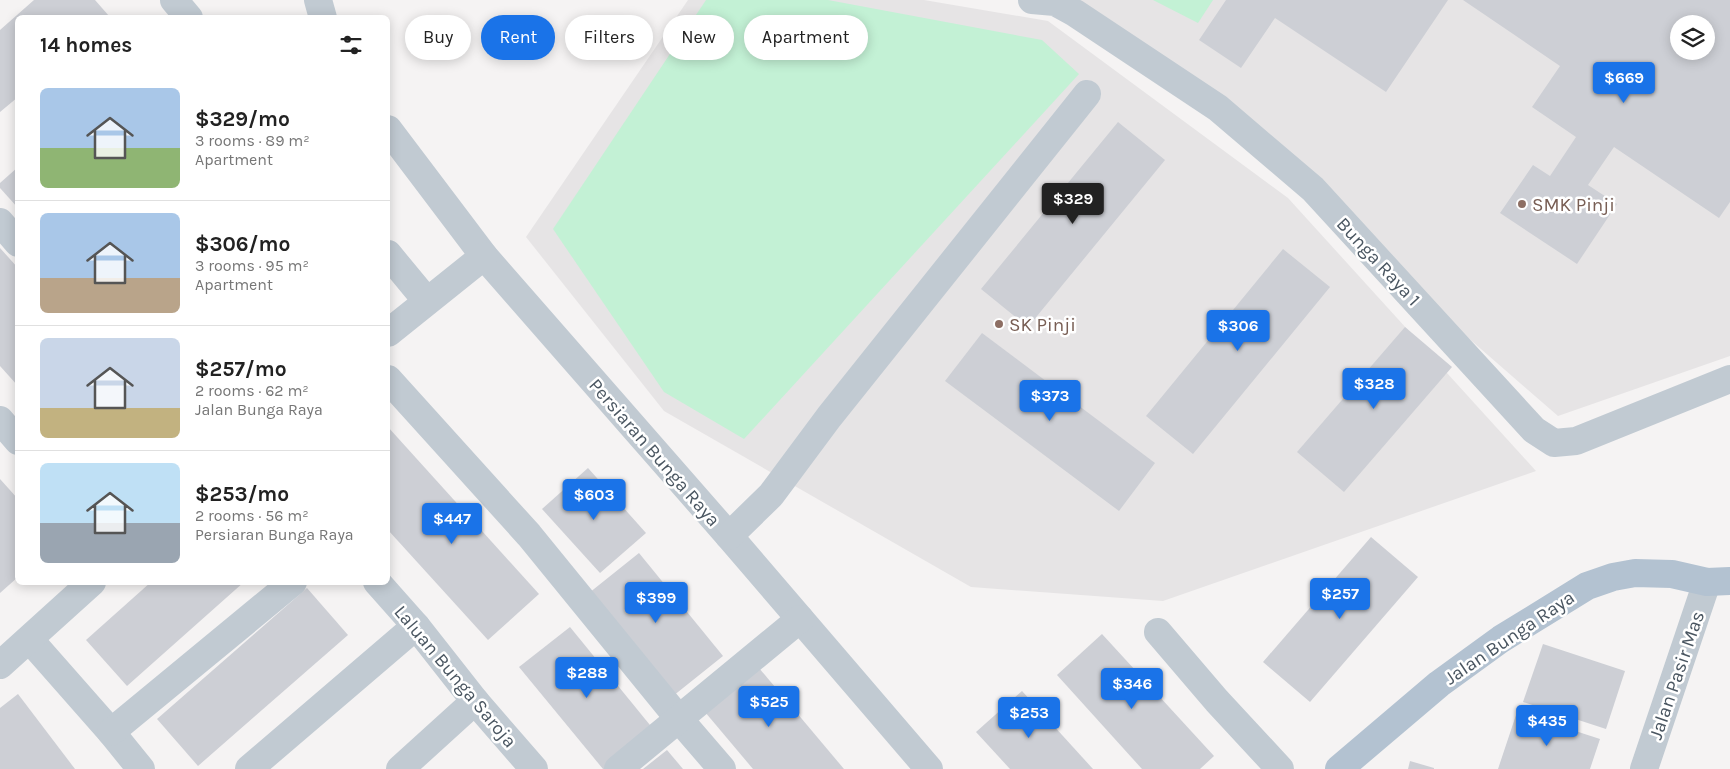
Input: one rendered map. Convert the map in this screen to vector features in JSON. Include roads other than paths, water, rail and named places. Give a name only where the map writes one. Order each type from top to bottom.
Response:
[{"type":"main road","name":"Jalan Bunga Raya","points":[[1339,769],[1446,678],[1501,639],[1587,586],[1613,577],[1634,573],[1672,574],[1719,581],[1720,597],[1730,600]]},
{"type":"street","points":[[174,0],[186,15]]},
{"type":"street","points":[[318,0],[322,15]]},
{"type":"street","name":"Bunga Raya 1","points":[[1032,0],[1055,2],[1075,13],[1218,108],[1313,189],[1534,430],[1554,443],[1576,440],[1730,379]]},
{"type":"street","points":[[729,536],[770,495],[829,417],[1087,94]]},
{"type":"street","name":"Persiaran Bunga Raya","points":[[390,132],[484,256],[930,769]]},
{"type":"street","points":[[0,222],[15,240]]},
{"type":"street","points":[[390,256],[426,300]]},
{"type":"street","points":[[390,330],[484,256]]},
{"type":"street","points":[[390,381],[529,535],[679,720],[722,769]]},
{"type":"street","points":[[0,420],[15,438]]},
{"type":"street","name":"Jalan Pasir Mas","points":[[1644,769],[1719,581]]},
{"type":"street","points":[[0,665],[30,640],[89,585]]},
{"type":"street","points":[[111,732],[289,585]]},
{"type":"street","name":"Laluan Bunga Saroja","points":[[380,585],[416,626],[475,701],[534,769]]},
{"type":"street","points":[[618,769],[800,619]]},
{"type":"street","points":[[249,769],[416,626]]},
{"type":"street","points":[[1158,632],[1217,701],[1280,769]]},
{"type":"street","points":[[30,640],[141,769]]},
{"type":"street","points":[[400,769],[475,701]]},
{"type":"place","name":"SMK Pinji","points":[[1522,204]]},
{"type":"place","name":"SK Pinji","points":[[999,324]]}]
